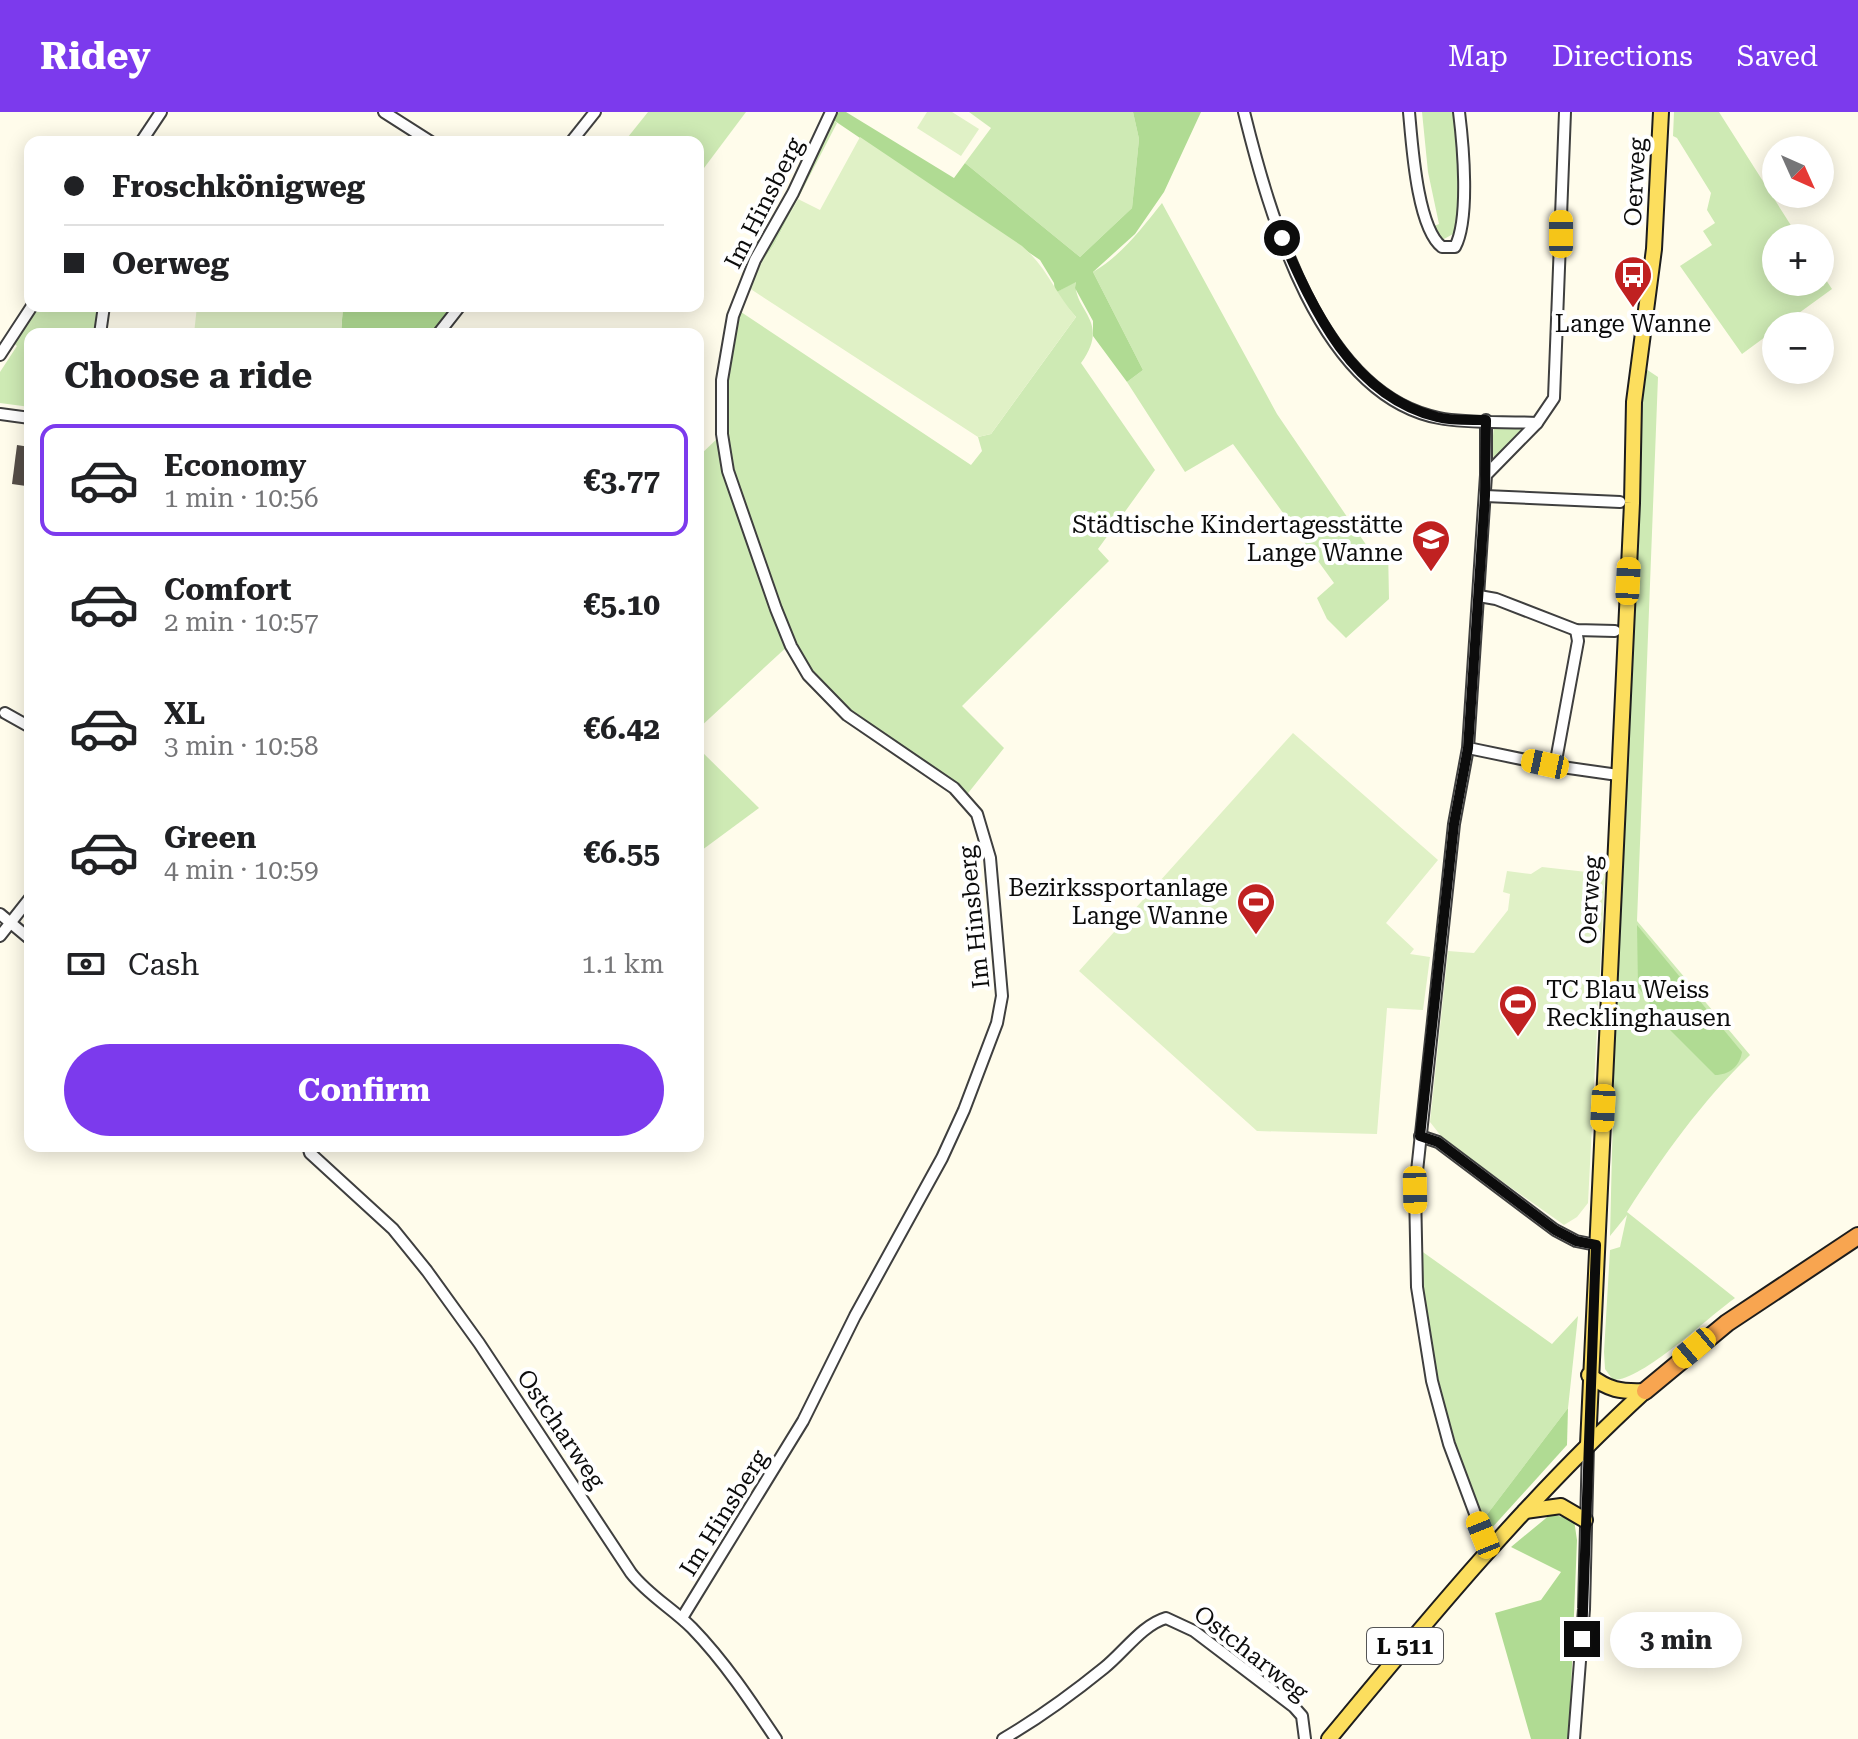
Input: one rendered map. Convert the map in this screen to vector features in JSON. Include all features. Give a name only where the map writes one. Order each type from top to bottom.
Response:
[{"type":"highway","name":"L 511","points":[[1645,1391],[1739,1314],[1858,1236]]},
{"type":"main road","name":"Oerweg","points":[[1588,1445],[1632,503],[1634,402],[1654,249],[1661,112]]},
{"type":"main road","points":[[1589,1375],[1608,1389],[1619,1392],[1645,1391]]},
{"type":"main road","name":"L 511","points":[[1329,1739],[1431,1616],[1524,1511],[1645,1391]]},
{"type":"main road","points":[[1524,1511],[1561,1506],[1585,1520]]},
{"type":"street","points":[[145,136],[161,112]]},
{"type":"street","points":[[384,112],[422,136]]},
{"type":"street","points":[[576,136],[595,112]]},
{"type":"street","name":"Im Hinsberg","points":[[682,1618],[803,1421],[855,1316],[942,1158],[997,1023],[1002,996],[990,858],[977,814],[954,788],[847,715],[808,675],[781,622],[728,471],[722,434],[722,380],[733,316],[738,310],[743,284],[793,193],[831,112]]},
{"type":"street","points":[[1244,112],[1276,226],[1296,271],[1342,353],[1383,394],[1408,407],[1439,418],[1537,423]]},
{"type":"street","points":[[1409,112],[1415,170],[1429,231],[1442,247],[1455,247],[1460,233],[1463,178],[1459,112]]},
{"type":"street","points":[[1486,475],[1537,423],[1554,398],[1565,112]]},
{"type":"street","points":[[0,355],[28,312]]},
{"type":"street","points":[[443,328],[455,312]]},
{"type":"street","points":[[0,414],[24,417]]},
{"type":"street","points":[[1483,1535],[1449,1444],[1432,1381],[1419,1303],[1415,1190],[1454,824],[1468,748],[1485,496],[1486,420]]},
{"type":"street","points":[[1485,496],[1620,502]]},
{"type":"street","points":[[1479,596],[1496,599],[1576,630],[1615,631]]},
{"type":"street","points":[[1555,766],[1578,641],[1576,630]]},
{"type":"street","points":[[5,713],[24,724]]},
{"type":"street","points":[[1473,749],[1618,775]]},
{"type":"street","points":[[0,936],[24,907]]},
{"type":"street","points":[[0,914],[24,934]]},
{"type":"street","points":[[1420,1136],[1438,1142],[1555,1230],[1576,1241],[1596,1245]]},
{"type":"street","name":"Ostcharweg","points":[[310,1152],[393,1229],[427,1271],[479,1343],[631,1573],[654,1597],[682,1618],[723,1664],[776,1739]]},
{"type":"street","name":"Oerweg","points":[[1574,1739],[1584,1609],[1588,1445]]},
{"type":"street","name":"Ostcharweg","points":[[1003,1739],[1057,1705],[1151,1625],[1166,1618],[1194,1631],[1294,1707],[1302,1716],[1305,1739]]},
{"type":"green space","points":[[648,112],[746,112],[704,168],[704,136],[629,136]]},
{"type":"green space","points":[[846,112],[954,178],[965,163],[1080,257],[1132,208],[1139,139],[1133,112],[1201,112],[1164,192],[1135,234],[1093,272],[1143,370],[1127,382],[1093,336],[1093,321],[1075,288],[1076,282],[1055,293],[1054,283],[1040,260],[829,117]]},
{"type":"green space","points":[[927,112],[952,112],[979,129],[961,156],[917,128]]},
{"type":"green space","points":[[969,112],[1133,112],[1139,139],[1132,208],[1080,257],[965,163],[991,128]]},
{"type":"green space","points":[[1422,112],[1455,112],[1459,204],[1455,233],[1444,239],[1432,227],[1439,224],[1428,172]]},
{"type":"green space","points":[[1674,112],[1719,112],[1762,180],[1762,208],[1780,208],[1790,224],[1762,224],[1762,296],[1822,296],[1800,312],[1762,312],[1762,339],[1742,354],[1680,266],[1712,245],[1703,231],[1715,223],[1707,210],[1711,193],[1673,136]]},
{"type":"green space","points":[[829,117],[837,123],[774,245],[746,286]]},
{"type":"green space","points":[[860,137],[1022,246],[1038,263],[1076,317],[991,434],[978,437],[746,286],[774,245],[798,199],[820,210]]},
{"type":"green space","points":[[1162,203],[1277,414],[1371,552],[1375,547],[1388,548],[1389,599],[1346,638],[1327,619],[1317,598],[1334,583],[1233,444],[1185,472],[1127,382],[1143,370],[1093,272],[1122,250]]},
{"type":"green space","points":[[1076,281],[1076,291],[1089,317],[1093,336],[1081,363],[1155,470],[1098,549],[1109,561],[962,706],[1004,748],[965,797],[821,691],[790,644],[704,723],[704,451],[722,434],[722,380],[738,310],[971,465],[982,451],[978,437],[991,434],[1076,317],[1055,293]]},
{"type":"green space","points":[[33,312],[98,312],[96,328],[24,328],[24,406],[0,403],[0,372],[17,346],[13,343]]},
{"type":"green space","points":[[196,312],[343,312],[341,328],[195,328]]},
{"type":"green space","points":[[343,312],[447,312],[435,328],[341,328]]},
{"type":"green space","points":[[1640,365],[1658,377],[1637,921],[1750,1055],[1684,1130],[1627,1212],[1735,1298],[1657,1360],[1625,1378],[1613,1380],[1605,1369],[1604,1352],[1610,1250],[1620,1247],[1627,1215],[1610,1236],[1621,775]]},
{"type":"green space","points":[[1494,426],[1521,426],[1523,430],[1495,458],[1491,455]]},
{"type":"green space","name":"Bezirkssportanlage Lange Wanne","points":[[1293,733],[1438,860],[1386,923],[1414,949],[1410,954],[1430,957],[1423,1010],[1387,1008],[1377,1134],[1257,1131],[1079,971]]},
{"type":"green space","points":[[704,754],[759,808],[704,849]]},
{"type":"green space","name":"TC Blau Weiss Recklinghausen","points":[[1542,867],[1605,874],[1588,1203],[1577,1217],[1564,1225],[1445,1141],[1430,1122],[1448,951],[1474,953],[1508,910],[1510,894],[1503,892],[1507,871],[1531,874]]},
{"type":"green space","points":[[1637,925],[1742,1052],[1739,1062],[1729,1071],[1715,1075],[1665,1025],[1638,987]]},
{"type":"green space","points":[[1420,1250],[1552,1344],[1578,1316],[1568,1408],[1482,1521],[1440,1388],[1422,1285]]},
{"type":"green space","points":[[1568,1408],[1567,1445],[1489,1531],[1482,1521]]},
{"type":"green space","points":[[1551,1514],[1574,1520],[1577,1540],[1569,1739],[1531,1739],[1495,1613],[1541,1600],[1561,1572],[1511,1547]]},
{"type":"building","points":[[17,445],[24,446],[24,486],[12,484]]},
{"type":"place","name":"Lange Wanne","points":[[1633,309]]},
{"type":"place","name":"Städtische Kindertagesstätte Lange Wanne","points":[[1431,573]]},
{"type":"place","name":"Bezirkssportanlage Lange Wanne","points":[[1256,936]]},
{"type":"place","name":"TC Blau Weiss Recklinghausen","points":[[1518,1038]]},
{"type":"route","points":[[1282,238],[1318,314],[1342,353],[1365,378],[1383,394],[1423,413],[1439,418],[1486,420],[1485,496],[1468,748],[1454,824],[1420,1136],[1438,1142],[1555,1230],[1576,1241],[1596,1245],[1582,1639]]}]
